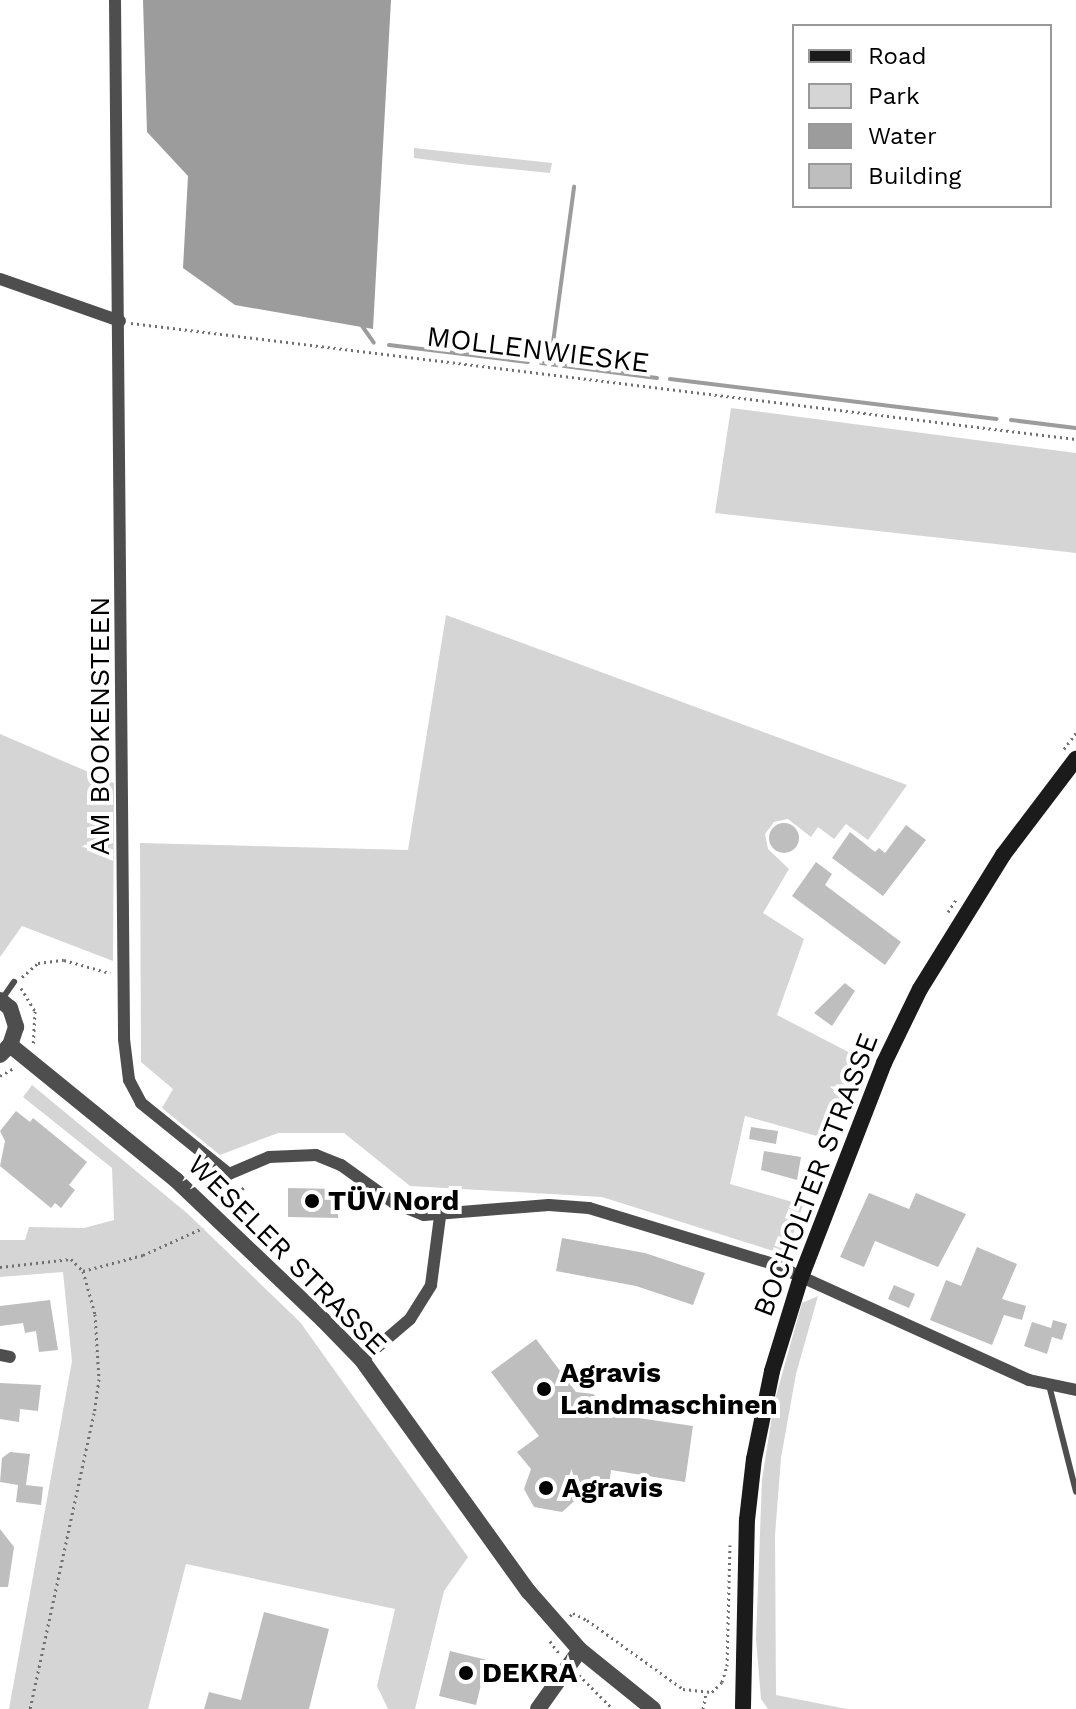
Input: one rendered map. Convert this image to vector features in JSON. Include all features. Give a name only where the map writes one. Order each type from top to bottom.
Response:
[{"type":"main road","name":"BOCHOLTER STRASSE","points":[[742,1708],[747,1532],[754,1459],[772,1371],[801,1277],[884,1063],[920,989],[995,867],[1076,759]]},
{"type":"street","name":"AM BOOKENSTEEN","points":[[115,0],[126,1065],[135,1093],[217,1168],[229,1174],[269,1157],[316,1155],[341,1165],[394,1203],[440,1217],[549,1205],[589,1208],[704,1241],[801,1277],[1049,1385],[1076,1390]]},
{"type":"street","points":[[0,279],[120,321]]},
{"type":"street","points":[[0,1000],[14,1017],[5,1050]]},
{"type":"street","name":"WESELER STRASSE","points":[[5,1050],[217,1217],[362,1360],[529,1592],[580,1650],[653,1709]]},
{"type":"street","points":[[362,1360],[410,1319],[431,1285],[440,1217]]},
{"type":"street","points":[[538,1709],[580,1650]]},
{"type":"lane","points":[[0,1000],[14,982]]},
{"type":"lane","points":[[1049,1385],[1076,1492]]},
{"type":"path","name":"MOLLENWIESKE","points":[[120,321],[1076,439]]},
{"type":"path","points":[[14,982],[38,963],[64,960],[125,980]]},
{"type":"path","points":[[83,1271],[143,1255],[193,1235],[217,1217],[245,1186]]},
{"type":"path","points":[[0,1267],[71,1259],[83,1271],[95,1314],[99,1379],[30,1709]]},
{"type":"path","points":[[703,1709],[706,1692]]},
{"type":"green space","points":[[414,148],[552,163],[550,173],[469,165],[414,158]]},
{"type":"green space","points":[[731,408],[1076,453],[1076,553],[715,513]]},
{"type":"green space","points":[[446,615],[907,785],[868,840],[846,824],[834,839],[818,827],[811,837],[788,819],[774,822],[765,834],[768,849],[789,869],[763,913],[804,939],[777,1015],[856,1056],[824,1138],[745,1116],[730,1184],[803,1205],[786,1255],[602,1197],[410,1186],[344,1133],[278,1133],[220,1155],[162,1108],[173,1089],[141,1062],[140,843],[408,850]]},
{"type":"green space","points":[[0,734],[114,783],[113,961],[22,926],[0,957]]},
{"type":"green space","points":[[32,1085],[188,1214],[300,1322],[468,1557],[444,1591],[415,1709],[388,1709],[377,1686],[395,1609],[186,1564],[148,1709],[9,1709],[72,1361],[63,1272],[0,1277],[0,1240],[25,1240],[29,1227],[84,1228],[114,1220],[112,1168],[23,1097]]},
{"type":"green space","points":[[818,1296],[796,1374],[781,1458],[775,1535],[776,1695],[847,1709],[768,1709],[761,1699],[756,1639],[762,1480],[774,1403],[802,1303]]},
{"type":"water","points":[[143,0],[391,0],[373,329],[235,305],[183,268],[188,176],[147,132]]},
{"type":"building","points":[[784,823],[795,827],[799,838],[795,849],[784,853],[773,849],[769,838],[773,827]]},
{"type":"building","points":[[906,825],[926,840],[883,896],[832,858],[850,832],[875,852],[879,848],[885,853]]},
{"type":"building","points":[[816,862],[832,874],[825,885],[901,942],[885,965],[792,896]]},
{"type":"building","points":[[845,983],[855,991],[832,1026],[814,1013]]},
{"type":"building","points":[[16,1111],[30,1122],[33,1118],[87,1162],[69,1185],[75,1190],[61,1208],[55,1203],[51,1208],[0,1166],[5,1141],[0,1131]]},
{"type":"building","points":[[751,1127],[778,1131],[776,1144],[749,1139]]},
{"type":"building","points":[[764,1151],[801,1157],[797,1180],[761,1170]]},
{"type":"building","points":[[288,1188],[338,1189],[338,1218],[288,1217]]},
{"type":"building","points":[[869,1193],[909,1209],[916,1193],[966,1214],[938,1267],[875,1241],[864,1267],[840,1257]]},
{"type":"building","points":[[562,1238],[645,1253],[705,1273],[693,1305],[636,1286],[556,1271]]},
{"type":"building","points":[[977,1247],[1017,1264],[1002,1299],[1026,1306],[1022,1320],[1004,1315],[992,1345],[930,1320],[946,1280],[961,1286]]},
{"type":"building","points":[[894,1285],[915,1294],[909,1308],[888,1299]]},
{"type":"building","points":[[50,1300],[58,1350],[39,1352],[36,1331],[25,1333],[23,1323],[0,1326],[0,1306]]},
{"type":"building","points":[[1053,1320],[1067,1324],[1062,1340],[1052,1337],[1047,1354],[1024,1346],[1032,1322],[1051,1328]]},
{"type":"building","points":[[536,1339],[576,1392],[593,1394],[612,1408],[611,1414],[693,1426],[685,1482],[611,1470],[607,1500],[580,1496],[562,1512],[534,1507],[524,1489],[531,1469],[517,1452],[539,1436],[491,1372]]},
{"type":"building","points":[[0,1383],[41,1385],[38,1411],[20,1409],[19,1422],[0,1419]]},
{"type":"building","points":[[10,1452],[30,1454],[26,1485],[43,1487],[41,1505],[16,1502],[18,1485],[0,1482],[2,1458]]},
{"type":"building","points":[[0,1529],[14,1547],[8,1587],[0,1587]]},
{"type":"building","points":[[264,1612],[329,1629],[309,1709],[204,1709],[209,1692],[241,1700]]},
{"type":"building","points":[[450,1651],[487,1660],[476,1705],[439,1696]]},
{"type":"waterway","points":[[550,365],[574,187]]},
{"type":"waterway","points":[[360,323],[374,343]]},
{"type":"waterway","points":[[389,345],[528,362]]},
{"type":"waterway","points":[[541,363],[657,378]]},
{"type":"waterway","points":[[670,379],[997,419]]},
{"type":"waterway","points":[[1011,420],[1076,428]]},
{"type":"place","name":"TÜV Nord","points":[[312,1201]]},
{"type":"place","name":"Agravis Landmaschinen","points":[[544,1389]]},
{"type":"place","name":"Agravis","points":[[546,1488]]},
{"type":"place","name":"DEKRA","points":[[466,1673]]}]
